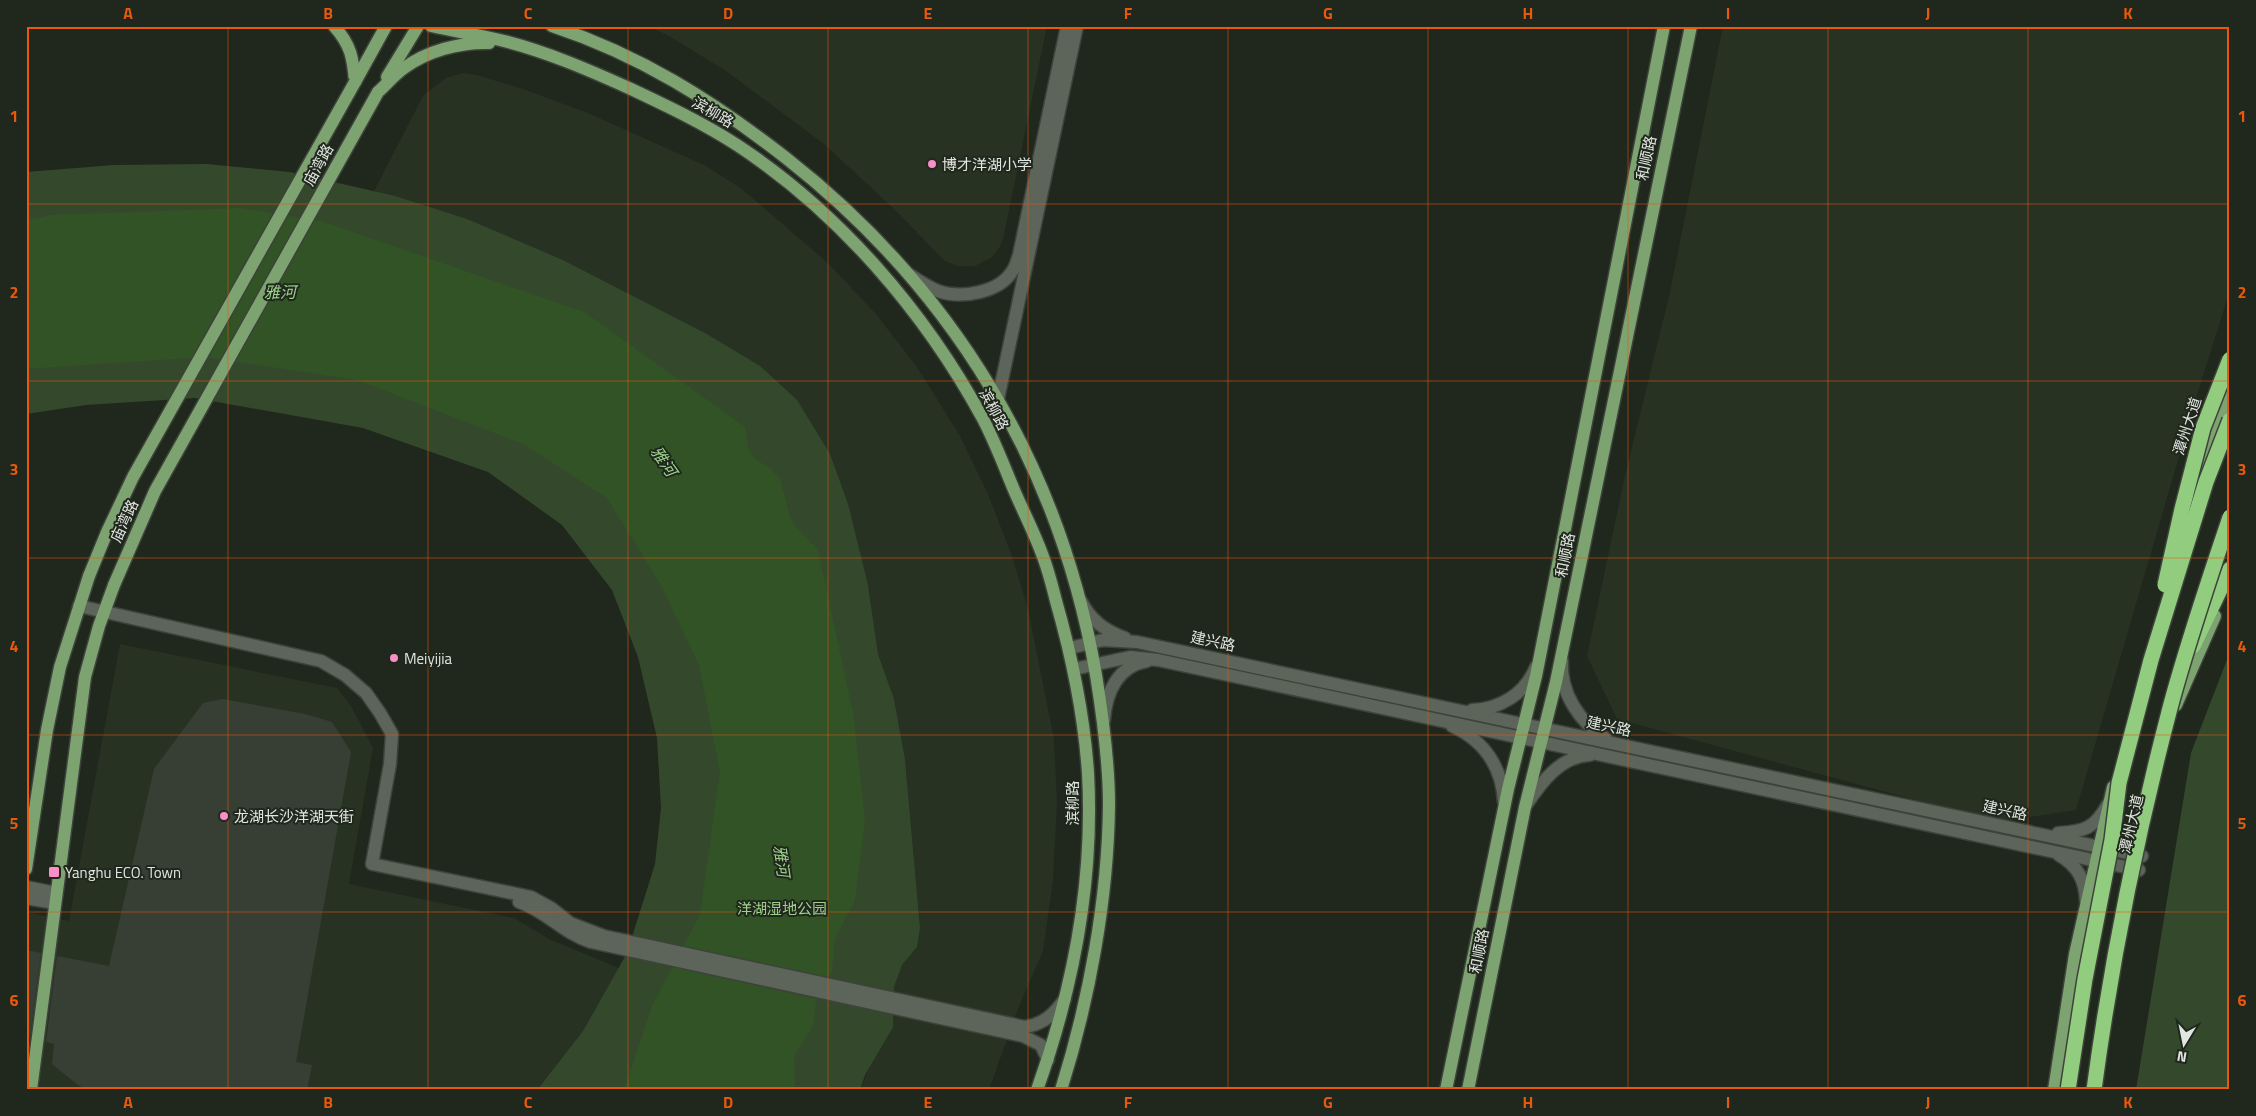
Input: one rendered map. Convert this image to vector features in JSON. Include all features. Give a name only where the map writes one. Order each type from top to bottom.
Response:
[{"type":"highway","name":"潭州大道","points":[[2151,660],[2172,548],[2194,457],[2202,428],[2230,359]]},
{"type":"highway","name":"潭州大道","points":[[2068,1090],[2085,979],[2112,840],[2119,783],[2151,660],[2206,482],[2230,420]]},
{"type":"highway","name":"潭州大道","points":[[2094,1090],[2104,1017],[2135,855],[2170,707],[2230,517]]},
{"type":"highway","name":"潭州大道","points":[[2181,670],[2230,569]]},
{"type":"main road","points":[[334,26],[345,38],[353,58],[355,82]]},
{"type":"main road","name":"庙湾路","points":[[26,869],[47,730],[60,667],[89,576],[106,532],[133,477],[386,26]]},
{"type":"main road","name":"庙湾路","points":[[31,1090],[85,677],[114,585],[156,491],[378,92],[418,26]]},
{"type":"main road","name":"滨柳路","points":[[431,26],[511,44],[592,72],[685,114],[738,145],[788,183],[875,265],[919,318],[984,420],[1043,556],[1070,648],[1082,717],[1087,765],[1087,864],[1081,918],[1065,999],[1038,1090]]},
{"type":"main road","name":"滨柳路","points":[[552,26],[632,56],[694,92],[754,133],[816,181],[878,239],[927,294],[971,355],[998,399],[1032,467],[1060,533],[1081,601],[1094,664],[1104,730],[1109,804],[1106,873],[1096,947],[1061,1090]]},
{"type":"main road","name":"和顺路","points":[[1446,1090],[1504,809],[1540,655],[1664,26]]},
{"type":"main road","name":"和顺路","points":[[1468,1090],[1525,807],[1563,647],[1691,26]]},
{"type":"main road","points":[[378,92],[403,68],[426,56],[451,47],[478,42],[511,44]]},
{"type":"main road","name":"潭州大道","points":[[2054,1090],[2075,954],[2109,802],[2136,699],[2206,462],[2230,389]]},
{"type":"main road","name":"潭州大道","points":[[2100,1090],[2109,1021],[2139,870],[2176,706],[2217,612],[2230,575]]},
{"type":"street","points":[[910,275],[939,291],[955,294],[992,288],[1004,281],[1013,270],[1019,255],[1067,26]]},
{"type":"street","points":[[998,399],[1077,26]]},
{"type":"street","points":[[1081,601],[1086,611],[1098,624],[1123,638],[1137,642]]},
{"type":"street","points":[[78,610],[318,667],[340,679],[360,696],[375,715],[384,735],[383,764],[364,870],[519,902],[559,921],[604,936],[1024,1032],[1041,1045],[1048,1060]]},
{"type":"street","name":"建兴路","points":[[1070,648],[1103,640],[1137,642],[1453,710],[1522,731],[1630,747],[2142,856]]},
{"type":"street","points":[[1563,647],[1564,681],[1575,710],[1594,731],[1607,740],[1630,747]]},
{"type":"street","points":[[1453,710],[1484,710],[1498,706],[1511,698],[1524,687],[1533,674],[1540,655]]},
{"type":"street","points":[[1074,670],[1130,657],[1153,659],[1434,718],[1522,731]]},
{"type":"street","points":[[1104,730],[1104,712],[1111,686],[1128,668],[1138,662],[1153,659]]},
{"type":"street","points":[[1434,718],[1471,737],[1486,750],[1494,762],[1501,780],[1504,809]]},
{"type":"street","points":[[1542,735],[1600,754],[2139,870]]},
{"type":"street","points":[[1525,807],[1538,788],[1560,765],[1582,755],[1600,754]]},
{"type":"street","points":[[2034,833],[2073,832],[2090,827],[2100,818],[2109,802]]},
{"type":"street","points":[[2053,851],[2068,861],[2079,873],[2085,886],[2086,901]]},
{"type":"street","points":[[26,887],[56,898]]},
{"type":"street","points":[[26,898],[56,898]]},
{"type":"street","points":[[1024,1032],[1053,1015],[1065,999]]},
{"type":"shaded area","name":"博才洋湖小学","points":[[648,26],[1047,26],[1000,247],[991,258],[975,266],[958,266],[945,261],[892,207],[824,144],[726,71],[669,36]]},
{"type":"shaded area","points":[[1723,26],[2230,26],[2230,290],[2196,398],[2076,810],[1997,822],[1617,719],[1587,656],[1624,480],[1670,292]]},
{"type":"shaded area","points":[[463,73],[477,75],[523,89],[588,113],[706,166],[742,189],[830,265],[876,314],[917,367],[960,436],[988,494],[1011,553],[1028,609],[1054,739],[1057,803],[1053,880],[1043,951],[1017,1011],[989,1090],[860,1090],[894,1009],[894,987],[902,965],[917,947],[920,928],[905,759],[894,699],[878,654],[868,585],[705,333],[563,260],[466,219],[374,191],[423,96],[446,78]]},
{"type":"shaded area","name":"龙湖长沙洋湖天街","points":[[120,644],[337,688],[351,706],[373,748],[349,884],[514,918],[549,939],[619,968],[583,1031],[537,1090],[26,1090],[26,912],[69,921]]},
{"type":"green space","name":"洋湖湿地公园","points":[[207,164],[290,172],[395,196],[467,219],[563,260],[705,333],[760,366],[797,400],[830,454],[848,504],[868,585],[878,654],[894,699],[905,759],[920,928],[917,947],[902,965],[894,987],[893,1027],[865,1075],[860,1090],[537,1090],[583,1031],[627,953],[655,864],[661,808],[657,738],[638,657],[612,590],[562,525],[488,472],[363,428],[195,398],[86,405],[26,414],[26,172],[114,165]]},
{"type":"green space","points":[[2230,652],[2230,1090],[2136,1090],[2191,753]]},
{"type":"water","name":"雅河","points":[[240,208],[321,221],[584,312],[745,427],[748,447],[755,459],[770,468],[780,479],[792,523],[818,550],[853,713],[865,820],[855,900],[835,939],[832,971],[816,1000],[813,1026],[794,1056],[795,1090],[624,1090],[652,1006],[700,914],[720,772],[699,665],[661,585],[607,498],[523,444],[357,380],[205,357],[26,369],[26,220],[51,215]]},
{"type":"building","points":[[223,699],[305,714],[332,722],[351,752],[296,1062],[312,1065],[307,1090],[88,1090],[78,1085],[52,1064],[54,1044],[46,1042],[57,956],[109,966],[154,769],[203,703]]},
{"type":"building","points":[[26,950],[41,953],[30,1038],[26,1037]]},
{"type":"place","name":"博才洋湖小学","points":[[932,164]]},
{"type":"place","name":"Meiyijia","points":[[394,658]]},
{"type":"place","name":"龙湖长沙洋湖天街","points":[[224,816]]},
{"type":"place","name":"Yanghu ECO. Town","points":[[54,872]]}]
